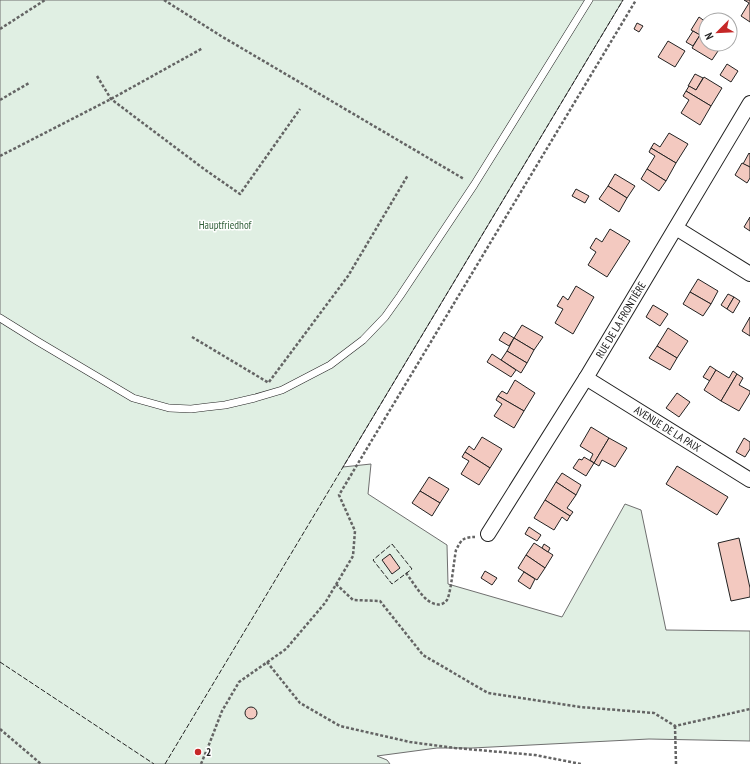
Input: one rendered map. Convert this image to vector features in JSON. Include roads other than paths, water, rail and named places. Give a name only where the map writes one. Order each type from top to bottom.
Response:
[{"type":"street","name":"RUE DE LA FRONTIÈRE","points":[[488,534],[586,378],[750,103]]},
{"type":"street","points":[[676,228],[750,274]]},
{"type":"street","name":"AVENUE DE LA PAIX","points":[[586,378],[750,480]]},
{"type":"lane","points":[[0,318],[133,398],[170,408],[191,409],[225,405],[266,395],[282,390],[330,365],[363,340],[386,317],[474,185],[589,0]]},
{"type":"place","name":"2","points":[[198,752]]},
{"type":"park label","name":"Hauptfriedhof","points":[[225,225]]}]
